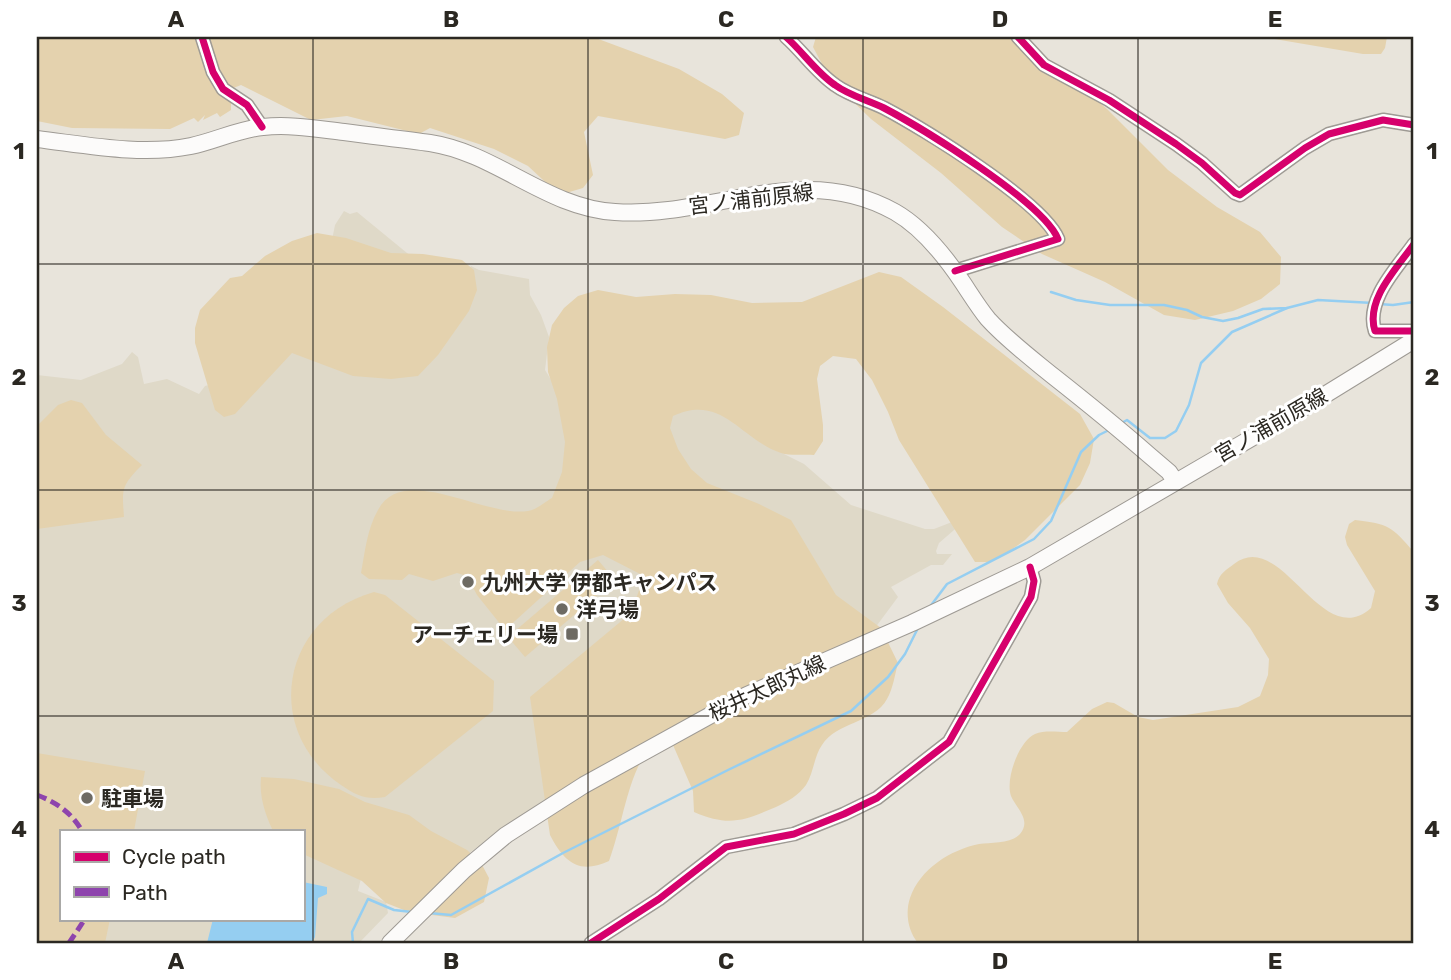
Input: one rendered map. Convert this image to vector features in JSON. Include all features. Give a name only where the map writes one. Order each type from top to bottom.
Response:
[{"type":"main road","name":"宮ノ浦前原線","points":[[37,139],[128,150],[158,149],[190,146],[262,127],[308,128],[433,143],[463,150],[583,207],[613,212],[644,213],[800,189],[830,190],[864,197],[897,214],[926,236],[988,318],[1024,352],[1128,437],[1175,481],[1315,401],[1414,340]]},
{"type":"main road","name":"桜井太郎丸線","points":[[390,943],[425,906],[506,835],[614,768],[747,695],[912,623],[1030,567],[1175,481]]},
{"type":"street","points":[[202,37],[213,72],[223,89],[247,105],[262,127]]},
{"type":"street","points":[[786,37],[836,86],[907,122],[1003,185],[1049,223],[1058,239],[955,271]]},
{"type":"street","points":[[1018,37],[1044,65],[1131,114],[1194,157],[1240,195],[1329,134],[1383,120],[1414,125]]},
{"type":"street","points":[[1414,244],[1379,294],[1373,323],[1375,331],[1414,331]]},
{"type":"street","points":[[591,943],[659,900],[726,847],[794,834],[844,814],[877,798],[931,758],[949,742],[1031,597],[1034,580],[1030,567]]},
{"type":"shaded area","points":[[37,37],[593,37],[679,69],[722,94],[744,113],[739,135],[725,139],[598,116],[584,132],[593,175],[583,188],[566,193],[556,192],[528,166],[494,149],[430,128],[419,134],[347,116],[311,120],[241,85],[231,89],[231,110],[220,117],[217,113],[203,120],[205,115],[198,122],[194,118],[170,129],[72,128],[37,121]]},
{"type":"shaded area","points":[[816,37],[1017,37],[1107,109],[1168,170],[1217,207],[1260,232],[1281,257],[1280,284],[1261,299],[1233,311],[1195,320],[1164,315],[1105,282],[1042,254],[1002,227],[941,173],[871,119],[830,79],[813,47]]},
{"type":"shaded area","points":[[1263,37],[1387,37],[1381,54],[1363,54]]},
{"type":"shaded area","name":"九州大学 伊都キャンパス","points":[[344,211],[350,214],[357,212],[418,262],[468,272],[471,266],[479,270],[529,279],[530,295],[549,337],[545,370],[572,414],[637,366],[773,439],[784,454],[804,464],[851,505],[925,529],[934,529],[952,522],[961,524],[939,543],[936,551],[937,554],[952,554],[943,565],[931,565],[891,587],[898,597],[872,632],[566,786],[452,866],[362,874],[358,891],[386,902],[388,913],[359,943],[37,943],[37,375],[81,380],[122,364],[132,352],[138,357],[144,384],[167,379],[199,394],[331,245],[335,225]]},
{"type":"shaded area","points":[[317,233],[346,238],[391,253],[423,254],[462,260],[474,270],[477,290],[469,311],[438,355],[418,376],[391,379],[353,376],[292,353],[235,414],[224,417],[215,410],[195,343],[195,328],[200,310],[230,278],[242,276],[265,256],[292,241]]},
{"type":"shaded area","points":[[879,272],[901,277],[1080,414],[1094,439],[1090,463],[1080,485],[1025,540],[1001,557],[988,562],[975,562],[899,440],[872,380],[856,359],[833,356],[820,366],[817,379],[823,441],[814,455],[781,453],[718,414],[705,410],[690,410],[673,416],[670,428],[678,449],[691,469],[707,483],[791,520],[836,595],[881,628],[898,663],[891,691],[881,707],[828,737],[819,749],[806,785],[780,805],[745,819],[717,820],[694,812],[693,791],[673,745],[658,738],[636,772],[609,861],[589,867],[574,863],[561,852],[550,835],[530,697],[631,613],[644,576],[603,555],[580,562],[505,630],[477,595],[467,576],[457,573],[433,581],[409,574],[402,580],[369,579],[361,573],[374,517],[390,497],[406,491],[446,495],[510,511],[528,511],[552,498],[562,472],[565,442],[557,399],[548,372],[547,347],[552,325],[564,308],[578,296],[598,290],[636,297],[711,295],[752,303],[802,302]]},
{"type":"shaded area","points":[[71,400],[82,403],[106,435],[142,465],[124,488],[124,517],[37,529],[37,426],[58,405]]},
{"type":"shaded area","points":[[1355,520],[1389,528],[1414,552],[1414,943],[918,943],[910,927],[908,904],[921,878],[937,862],[957,851],[979,844],[1011,840],[1023,829],[1024,819],[1011,796],[1010,780],[1019,752],[1029,738],[1042,732],[1067,732],[1092,709],[1107,702],[1114,703],[1138,717],[1153,720],[1238,707],[1260,696],[1268,675],[1269,659],[1217,584],[1221,575],[1231,566],[1252,557],[1269,562],[1335,615],[1353,618],[1371,608],[1375,591],[1347,545],[1345,537],[1349,524]]},
{"type":"shaded area","name":"洋弓場","points":[[598,560],[615,580],[525,657],[508,637]]},
{"type":"shaded area","points":[[374,592],[385,595],[494,681],[493,711],[385,797],[373,798],[347,789],[316,762],[299,735],[292,707],[293,678],[302,650],[318,625],[343,606]]},
{"type":"shaded area","points":[[37,753],[145,771],[134,830],[60,830],[60,920],[110,920],[105,943],[37,943]]},
{"type":"shaded area","points":[[261,777],[294,779],[339,789],[365,802],[409,815],[431,831],[467,850],[481,863],[489,878],[484,902],[455,918],[409,912],[386,903],[362,881],[304,854],[304,830],[273,830],[261,791]]},
{"type":"water","points":[[304,882],[327,887],[327,894],[318,898],[315,937],[312,943],[207,943],[213,920],[304,920]]},
{"type":"waterway","points":[[1051,292],[1076,300],[1110,305],[1164,305],[1223,321],[1263,309],[1287,308],[1318,300],[1373,303]]},
{"type":"waterway","points":[[1379,304],[1414,302]]},
{"type":"waterway","points":[[1120,424],[1127,420],[1150,438],[1165,438],[1176,431],[1189,405],[1201,363],[1232,332],[1287,308]]},
{"type":"waterway","points":[[929,608],[947,584],[1034,539],[1051,521],[1081,452],[1099,435],[1111,429]]},
{"type":"waterway","points":[[429,913],[451,915],[563,853],[851,711],[888,677],[905,654],[919,626]]},
{"type":"waterway","points":[[353,943],[352,932],[368,899],[394,910],[412,912]]},
{"type":"marked path","points":[[37,795],[63,809],[81,830]]},
{"type":"marked path","points":[[69,943],[84,920]]},
{"type":"cycle path","points":[[202,37],[213,72],[223,89],[247,105],[262,127]]},
{"type":"cycle path","points":[[786,37],[835,85],[902,118],[980,167],[1030,206],[1058,239],[955,271]]},
{"type":"cycle path","points":[[1018,37],[1044,65],[1109,100],[1176,144],[1240,195],[1329,134],[1383,120],[1414,125]]},
{"type":"cycle path","points":[[1414,244],[1384,285],[1374,308],[1373,319],[1375,331],[1414,331]]},
{"type":"cycle path","points":[[591,943],[659,899],[726,847],[794,834],[844,814],[877,798],[949,742],[1031,597],[1034,581],[1030,567]]},
{"type":"place","name":"九州大学 伊都キャンパス","points":[[468,582]]},
{"type":"place","name":"洋弓場","points":[[562,609]]},
{"type":"place","name":"アーチェリー場","points":[[572,634]]},
{"type":"place","name":"駐車場","points":[[87,798]]}]
